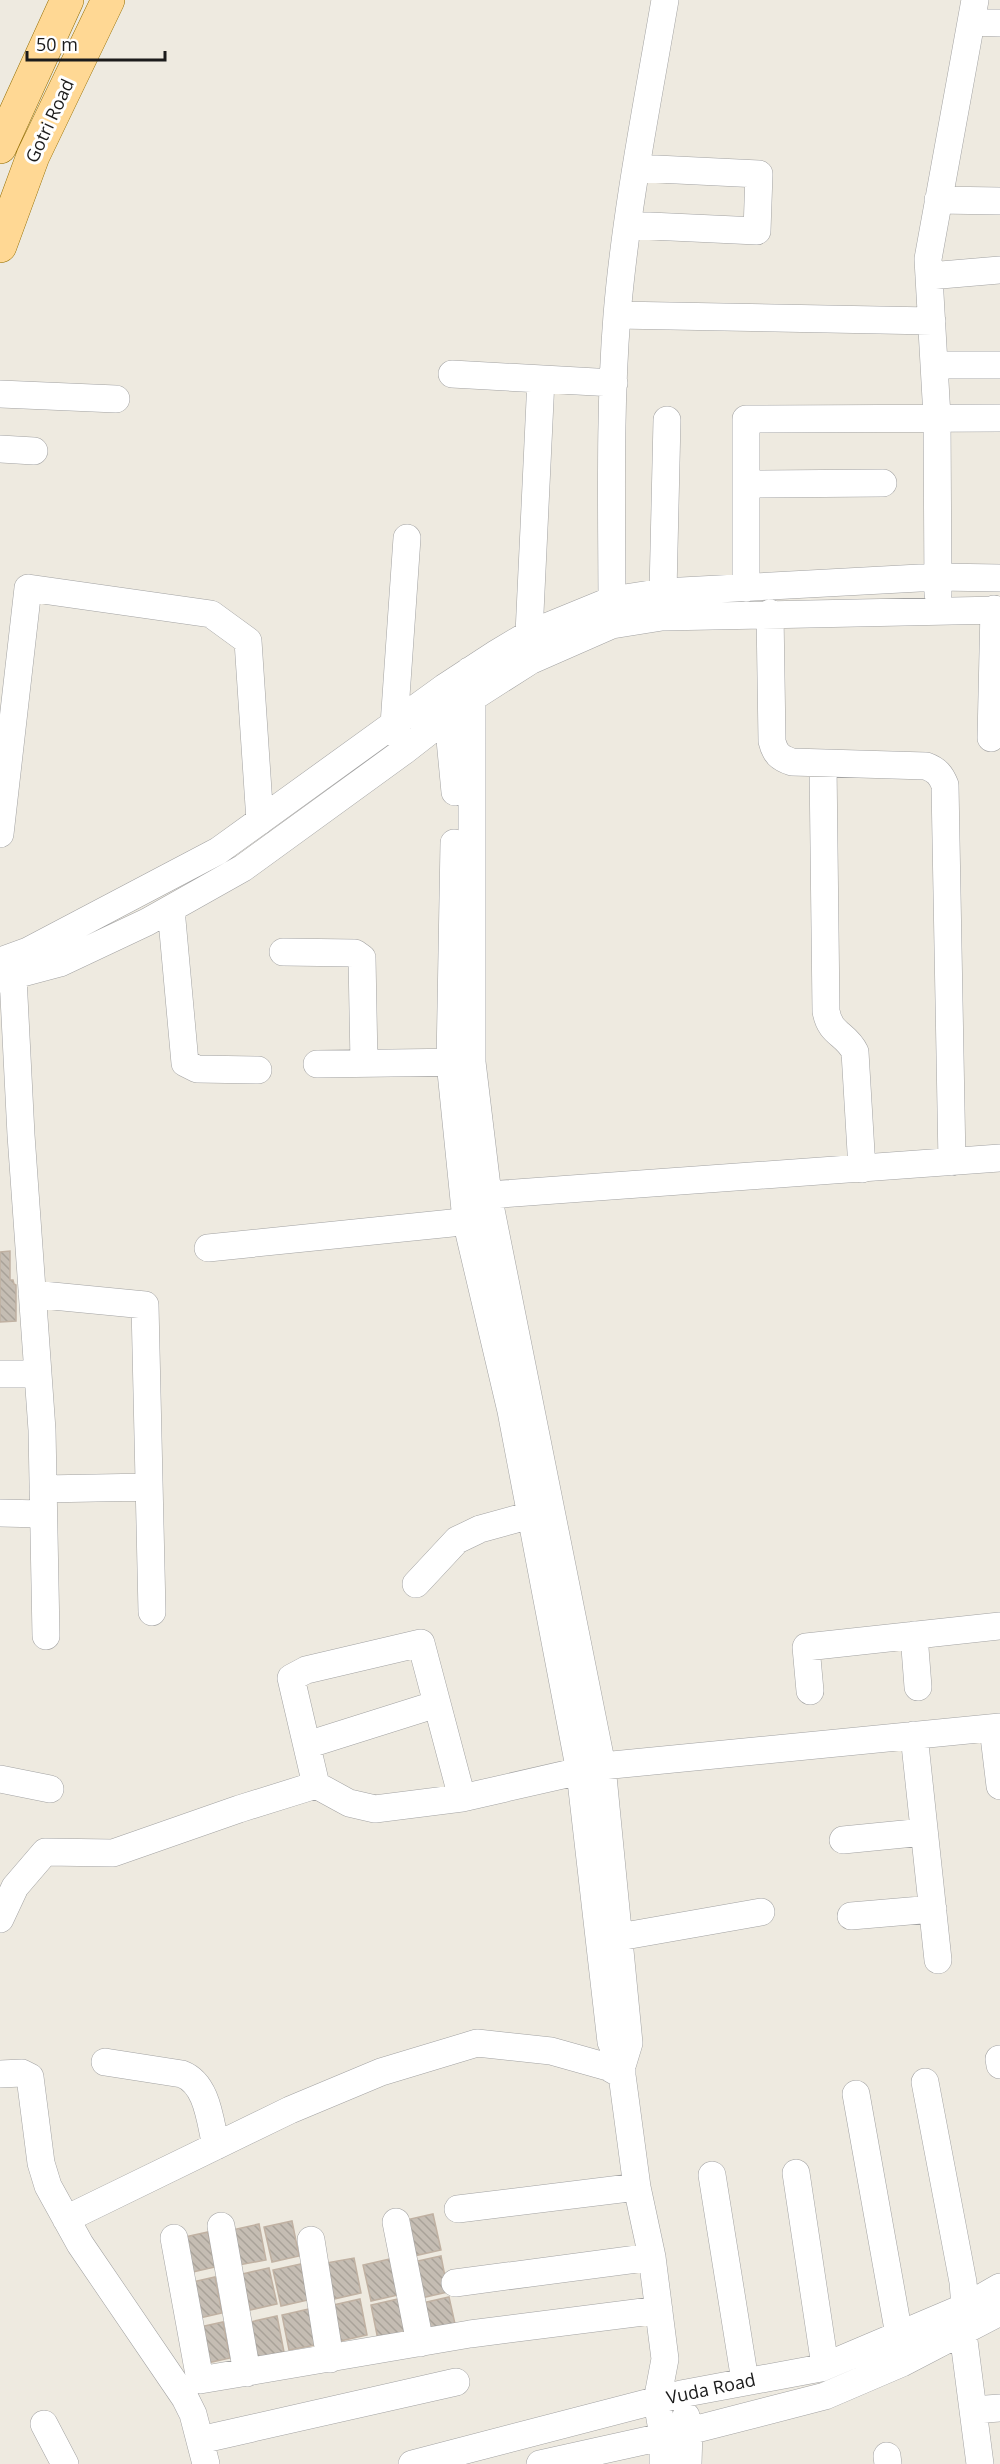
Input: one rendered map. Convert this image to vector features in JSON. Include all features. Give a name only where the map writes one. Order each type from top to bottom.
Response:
[{"type":"main road","name":"Gotri Road","points":[[2,137],[67,0]]},
{"type":"main road","name":"Gotri Road","points":[[0,246],[36,149],[108,0]]},
{"type":"street","points":[[612,612],[614,383],[617,315],[636,168],[665,0]]},
{"type":"street","points":[[938,610],[937,417],[928,259],[974,11],[1000,22]]},
{"type":"street","points":[[2,137],[36,149]]},
{"type":"street","points":[[628,225],[757,231],[759,174],[636,168]]},
{"type":"street","points":[[938,200],[1000,201]]},
{"type":"street","points":[[929,276],[1000,270]]},
{"type":"street","points":[[617,315],[932,321]]},
{"type":"street","points":[[935,365],[1000,365]]},
{"type":"street","points":[[452,374],[614,383]]},
{"type":"street","points":[[529,634],[541,379]]},
{"type":"street","points":[[0,394],[116,399]]},
{"type":"street","points":[[747,588],[746,419],[1000,418]]},
{"type":"street","points":[[663,592],[667,420]]},
{"type":"street","points":[[0,448],[34,451]]},
{"type":"street","points":[[748,484],[883,483]]},
{"type":"street","points":[[404,751],[394,725],[407,538]]},
{"type":"street","points":[[4,972],[28,951],[218,851],[446,687],[529,634],[612,612],[663,592],[938,577],[1000,578]]},
{"type":"street","points":[[0,834],[28,588],[211,614],[248,641],[260,821]]},
{"type":"street","points":[[4,972],[60,963],[171,909],[243,868],[404,751],[472,698],[530,660],[612,612],[663,617],[997,610],[991,738]]},
{"type":"street","points":[[770,613],[772,741],[775,752],[781,758],[792,762],[823,764],[926,766],[934,769],[945,785],[952,1162]]},
{"type":"street","points":[[469,671],[472,698],[461,1062],[489,1202],[619,1937],[630,2043],[623,2081]]},
{"type":"street","points":[[446,687],[455,780],[466,1221],[512,1411],[531,1515],[591,1769],[611,2042],[623,2081],[637,2187],[652,2257],[669,2397],[676,2434],[688,2464]]},
{"type":"street","points":[[823,764],[826,1011],[831,1027],[846,1039],[855,1052],[862,1169]]},
{"type":"street","points":[[171,909],[186,1063],[196,1069],[258,1070]]},
{"type":"street","points":[[283,952],[355,952],[363,958],[364,1063]]},
{"type":"street","points":[[4,972],[38,1374],[46,1636]]},
{"type":"street","points":[[317,1064],[461,1062]]},
{"type":"street","points":[[208,1248],[466,1221],[489,1202],[1000,1158]]},
{"type":"street","points":[[32,1294],[145,1305],[152,1612]]},
{"type":"street","points":[[0,1374],[38,1374]]},
{"type":"street","points":[[0,1513],[43,1501],[149,1487]]},
{"type":"street","points":[[416,1584],[457,1540],[480,1529],[531,1515]]},
{"type":"street","points":[[810,1690],[806,1647],[1000,1626]]},
{"type":"street","points":[[914,1635],[918,1687]]},
{"type":"street","points":[[316,1785],[291,1678],[306,1670],[421,1643],[462,1798]]},
{"type":"street","points":[[307,1745],[436,1704]]},
{"type":"street","points":[[0,1918],[15,1887],[45,1852],[113,1853],[316,1785],[362,1808],[390,1808],[462,1798],[591,1769],[997,1727],[1000,1786]]},
{"type":"street","points":[[914,1735],[938,1960]]},
{"type":"street","points":[[0,1779],[50,1789]]},
{"type":"street","points":[[843,1840],[924,1832]]},
{"type":"street","points":[[851,1916],[933,1910]]},
{"type":"street","points":[[619,1937],[761,1912]]},
{"type":"street","points":[[72,2230],[216,2146],[291,2110],[381,2072],[477,2043],[551,2051],[608,2067],[623,2081]]},
{"type":"street","points":[[105,2062],[191,2077],[201,2088],[216,2146]]},
{"type":"street","points":[[0,2074],[22,2073],[30,2077],[41,2163],[48,2186],[72,2230],[185,2398],[193,2414],[203,2452],[456,2382]]},
{"type":"street","points":[[925,2082],[963,2282],[964,2320],[973,2410],[986,2457]]},
{"type":"street","points":[[856,2094],[899,2335]]},
{"type":"street","points":[[795,2173],[825,2366]]},
{"type":"street","points":[[711,2175],[745,2381]]},
{"type":"street","points":[[458,2209],[637,2187]]},
{"type":"street","points":[[396,2222],[420,2343]]},
{"type":"street","points":[[220,2226],[247,2373]]},
{"type":"street","points":[[174,2238],[200,2380],[470,2334],[658,2310]]},
{"type":"street","points":[[311,2240],[330,2359]]},
{"type":"street","points":[[455,2283],[652,2257]]},
{"type":"street","name":"Vuda Road","points":[[540,2464],[676,2434],[825,2396],[964,2320],[1000,2287]]},
{"type":"street","name":"Vuda Road","points":[[412,2464],[669,2397],[825,2366],[899,2335],[1000,2312]]},
{"type":"street","points":[[973,2410],[1000,2408]]},
{"type":"street","points":[[44,2424],[65,2464]]},
{"type":"street","points":[[663,2464],[676,2434]]},
{"type":"building","points":[[10,1251],[10,1280],[13,1280],[16,1285],[16,1321],[0,1322],[0,1252]]},
{"type":"building","points":[[433,2214],[441,2250],[414,2256],[406,2220]]},
{"type":"building","points":[[292,2221],[299,2256],[272,2262],[264,2227]]},
{"type":"building","points":[[259,2224],[266,2260],[239,2265],[232,2230]]},
{"type":"building","points":[[208,2232],[215,2267],[188,2273],[180,2238]]},
{"type":"building","points":[[441,2256],[448,2292],[421,2298],[413,2262]]},
{"type":"building","points":[[354,2258],[361,2293],[334,2299],[326,2263]]},
{"type":"building","points":[[390,2259],[398,2295],[371,2301],[363,2265]]},
{"type":"building","points":[[301,2264],[308,2300],[281,2306],[273,2270]]},
{"type":"building","points":[[269,2268],[277,2304],[250,2310],[242,2274]]},
{"type":"building","points":[[215,2277],[222,2313],[195,2319],[188,2283]]},
{"type":"building","points":[[449,2297],[457,2333],[429,2339],[422,2303]]},
{"type":"building","points":[[360,2299],[367,2335],[340,2341],[333,2305]]},
{"type":"building","points":[[398,2299],[405,2335],[378,2340],[371,2305]]},
{"type":"building","points":[[309,2309],[316,2345],[289,2350],[282,2315]]},
{"type":"building","points":[[277,2316],[284,2352],[257,2358],[250,2322]]},
{"type":"building","points":[[223,2322],[230,2358],[203,2364],[195,2328]]}]
